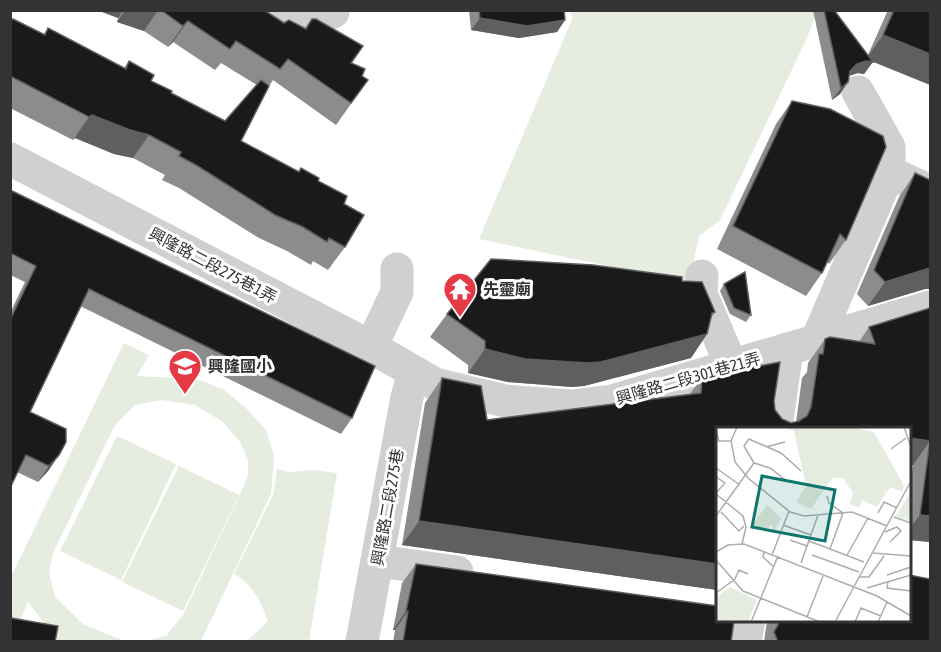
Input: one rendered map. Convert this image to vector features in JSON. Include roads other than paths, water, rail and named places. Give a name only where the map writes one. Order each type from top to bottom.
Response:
[{"type":"street","points":[[285,10],[301,22],[333,12]]},
{"type":"street","points":[[777,427],[802,345],[889,172],[889,147],[858,92]]},
{"type":"street","name":"興隆路二段275巷1弄","points":[[10,159],[371,347],[414,374]]},
{"type":"street","points":[[889,172],[930,191]]},
{"type":"street","points":[[371,347],[397,292],[397,269]]},
{"type":"street","points":[[702,276],[701,294],[731,365]]},
{"type":"street","name":"興隆路二段301巷21弄","points":[[414,374],[435,384],[505,401],[572,406],[612,401],[930,307]]},
{"type":"street","name":"興隆路二段275巷","points":[[362,642],[407,397],[414,374]]},
{"type":"street","points":[[378,561],[483,576]]},
{"type":"street","points":[[746,642],[749,622]]},
{"type":"place","name":"先靈廟","points":[[460,318]]},
{"type":"place","name":"興隆國小","points":[[185,395]]}]
